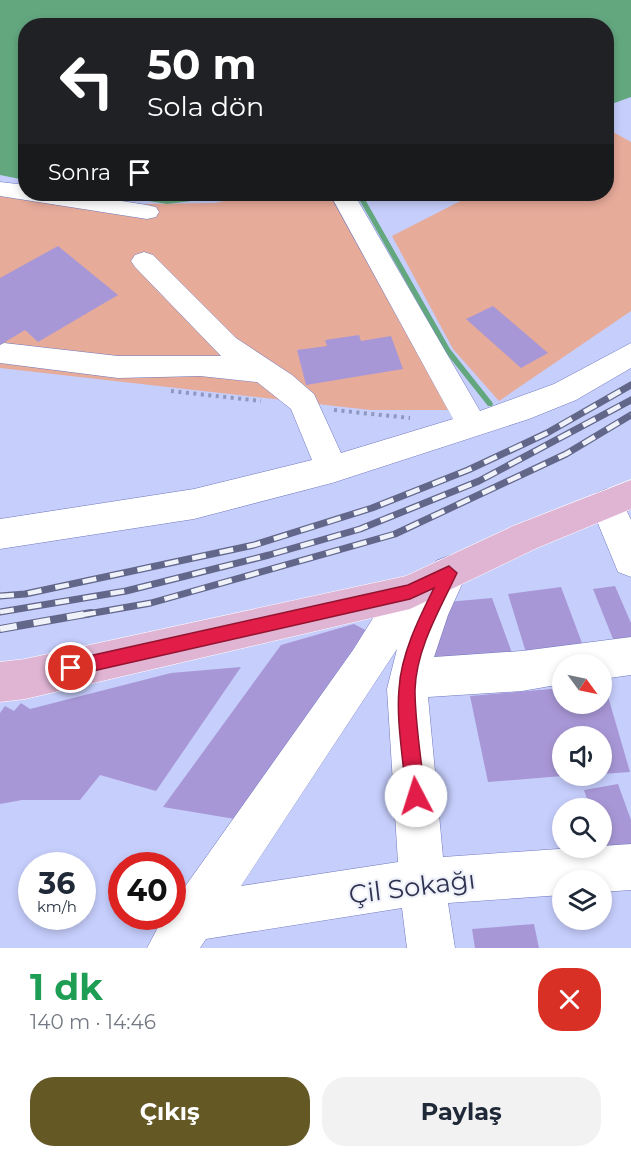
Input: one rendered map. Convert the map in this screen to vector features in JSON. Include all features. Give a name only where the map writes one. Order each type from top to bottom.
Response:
[{"type":"main road","points":[[0,682],[25,679],[410,592],[525,537],[619,499]]},
{"type":"street","points":[[0,189],[18,191]]},
{"type":"street","points":[[79,201],[147,212]]},
{"type":"street","points":[[346,201],[472,425]]},
{"type":"street","points":[[144,261],[225,345],[281,383],[305,407],[332,469]]},
{"type":"street","points":[[4,354],[118,367],[200,364],[264,372]]},
{"type":"street","points":[[0,534],[194,504],[332,469],[518,411],[565,392],[631,354]]},
{"type":"street","points":[[619,499],[631,561]]},
{"type":"street","points":[[431,948],[422,882],[407,689],[429,614],[449,573]]},
{"type":"street","points":[[183,933],[376,649],[410,592]]},
{"type":"street","points":[[345,607],[361,608],[375,621],[379,638],[376,649]]},
{"type":"street","points":[[612,658],[631,656]]},
{"type":"street","points":[[409,679],[522,671],[552,666]]},
{"type":"street","name":"Çil Sokağı","points":[[183,933],[422,882],[631,867]]},
{"type":"path","points":[[164,390],[413,418]]},
{"type":"shaded area","points":[[0,0],[631,0],[631,97],[614,103],[614,18],[18,18],[18,179],[0,175]]},
{"type":"shaded area","points":[[614,132],[631,142],[631,311],[499,401],[453,349],[392,236],[460,201],[614,201]]},
{"type":"shaded area","points":[[0,184],[18,191],[18,201],[117,201],[136,204],[336,201],[448,410],[370,410],[0,368]]},
{"type":"shaded area","points":[[149,201],[192,201],[167,204]]},
{"type":"building","points":[[58,246],[118,295],[38,342],[25,330],[0,345],[0,278]]},
{"type":"building","points":[[493,306],[548,353],[521,368],[466,319]]},
{"type":"building","points":[[359,335],[361,341],[391,336],[403,369],[306,385],[297,350],[327,346],[325,340]]},
{"type":"building","points":[[615,586],[631,623],[631,641],[615,644],[593,589]]},
{"type":"building","points":[[561,587],[585,651],[528,659],[508,594]]},
{"type":"building","points":[[492,598],[516,664],[422,676],[447,602]]},
{"type":"building","points":[[354,624],[367,631],[235,819],[163,807],[281,645]]},
{"type":"building","points":[[241,667],[156,791],[100,775],[80,800],[22,800],[0,804],[0,713],[5,706],[14,711],[21,703],[30,709],[171,673]]},
{"type":"building","points":[[552,689],[552,714],[612,714],[612,710],[630,772],[612,773],[612,726],[552,726],[552,777],[488,782],[470,696]]},
{"type":"building","points":[[618,784],[631,820],[631,859],[608,862],[607,858],[612,858],[612,798],[587,798],[584,790]]},
{"type":"building","points":[[534,924],[539,948],[475,948],[472,929]]},
{"type":"waterway","points":[[363,201],[448,351],[490,404]]},
{"type":"railway","points":[[0,596],[25,594],[254,545],[372,508],[468,470],[547,433],[631,385]]},
{"type":"railway","points":[[0,612],[126,591],[269,555],[360,529],[479,481],[631,400]]},
{"type":"railway","points":[[82,615],[151,603],[395,534],[566,454],[631,415]]},
{"type":"railway","points":[[0,629],[91,613]]},
{"type":"route","points":[[71,668],[410,592],[449,573],[429,614],[412,662],[407,689],[416,796]]}]
